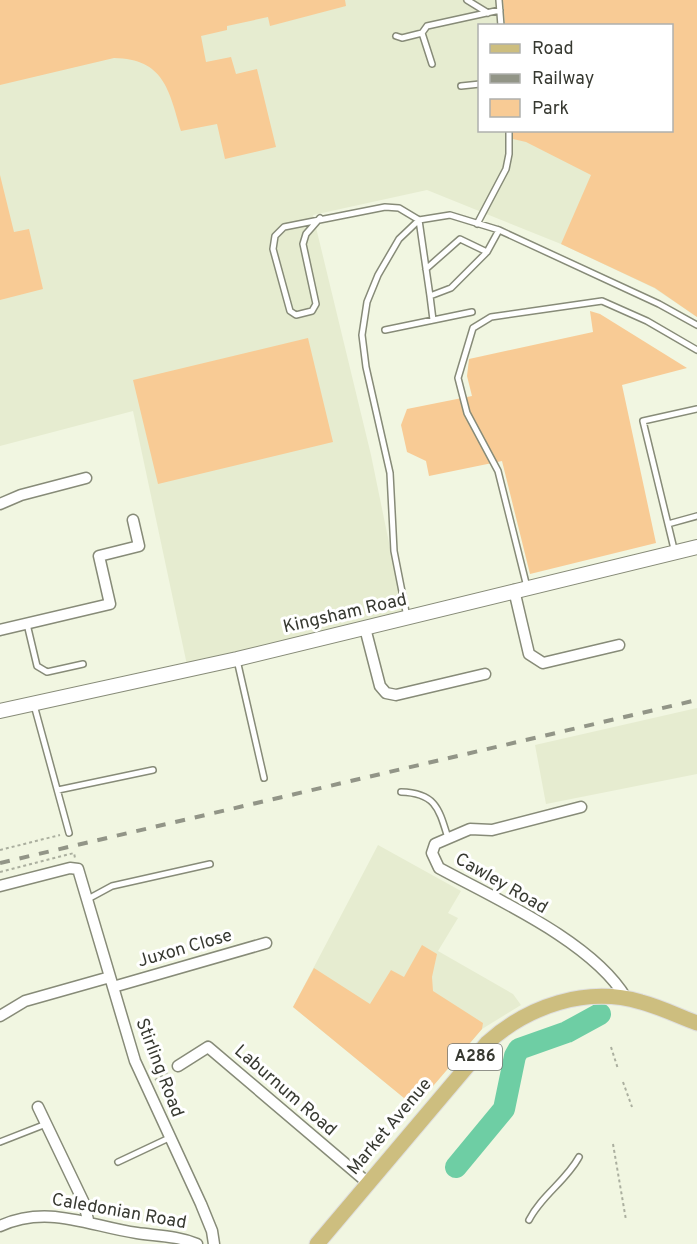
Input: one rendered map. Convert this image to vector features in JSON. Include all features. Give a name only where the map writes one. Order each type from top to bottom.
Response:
[{"type":"main road","name":"Market Avenue","points":[[317,1244],[487,1043],[502,1029],[530,1012],[562,1001],[592,997],[626,998],[697,1023]]},
{"type":"street","points":[[0,504],[21,495],[86,478]]},
{"type":"street","points":[[0,630],[110,603],[99,556],[139,546],[133,520]]},
{"type":"street","name":"Kingsham Road","points":[[0,711],[237,659],[697,547]]},
{"type":"street","points":[[520,589],[529,654],[543,663],[619,645]]},
{"type":"street","points":[[365,628],[380,686],[386,693],[396,695],[485,674]]},
{"type":"street","name":"Cawley Road","points":[[581,807],[492,830],[470,829],[435,844],[432,853],[439,868],[579,948],[618,985],[626,998]]},
{"type":"street","name":"Stirling Road","points":[[0,886],[78,868],[145,1086],[212,1231],[214,1244]]},
{"type":"street","name":"Juxon Close","points":[[0,1016],[25,1001],[112,982],[266,943]]},
{"type":"street","name":"Laburnum Road","points":[[178,1066],[208,1047],[368,1183]]},
{"type":"street","points":[[39,1107],[84,1203],[88,1220]]},
{"type":"street","name":"Caledonian Road","points":[[0,1226],[33,1215],[56,1215],[88,1220],[136,1233],[183,1238],[197,1244]]},
{"type":"lane","points":[[467,0],[488,13]]},
{"type":"lane","points":[[499,0],[501,24]]},
{"type":"lane","points":[[396,36],[402,38],[422,33],[427,26],[500,10]]},
{"type":"lane","points":[[422,33],[432,64]]},
{"type":"lane","points":[[461,86],[478,84]]},
{"type":"lane","points":[[477,224],[506,169],[509,132]]},
{"type":"lane","points":[[320,218],[306,234],[303,244],[316,304],[312,311],[296,315],[290,311],[273,242],[275,236],[284,227],[320,218],[393,206],[419,220]]},
{"type":"lane","points":[[407,618],[394,551],[390,473],[366,368],[362,335],[367,302],[378,275],[399,239],[419,220],[450,215],[499,230],[659,304],[697,325]]},
{"type":"lane","points":[[419,220],[433,320]]},
{"type":"lane","points":[[429,296],[452,288],[487,252],[499,230]]},
{"type":"lane","points":[[426,269],[460,239],[487,252]]},
{"type":"lane","points":[[520,589],[498,471],[467,412],[458,378],[473,328],[490,317],[602,301],[647,321],[697,350]]},
{"type":"lane","points":[[385,330],[472,312]]},
{"type":"lane","points":[[675,553],[644,421],[697,409]]},
{"type":"lane","points":[[668,524],[697,516]]},
{"type":"lane","points":[[27,624],[41,670],[83,664]]},
{"type":"lane","points":[[237,659],[264,778]]},
{"type":"lane","points":[[33,704],[69,833]]},
{"type":"lane","points":[[58,790],[153,770]]},
{"type":"lane","points":[[401,792],[421,794],[433,802],[440,813],[448,838]]},
{"type":"lane","points":[[87,899],[112,886],[210,864]]},
{"type":"lane","points":[[0,1142],[46,1124]]},
{"type":"lane","points":[[118,1162],[169,1138]]},
{"type":"lane","points":[[529,1221],[534,1210],[573,1169],[579,1157]]},
{"type":"path","points":[[0,850],[54,837]]},
{"type":"path","points":[[0,872],[59,857]]},
{"type":"path","points":[[611,1047],[618,1069]]},
{"type":"path","points":[[145,1086],[178,1066]]},
{"type":"path","points":[[623,1082],[632,1107]]},
{"type":"path","points":[[612,1144],[626,1220]]},
{"type":"shaded area","points":[[0,0],[697,0],[697,317],[654,288],[561,244],[427,190],[313,215],[371,455],[404,616],[187,665],[133,411],[0,446]]},
{"type":"shaded area","points":[[697,708],[697,774],[546,804],[535,745]]},
{"type":"shaded area","points":[[378,845],[461,891],[448,913],[458,918],[438,951],[513,994],[521,1005],[482,1029],[415,1107],[293,1007]]},
{"type":"green space","points":[[0,0],[345,0],[346,6],[270,26],[268,17],[227,26],[227,30],[201,36],[206,62],[231,57],[236,74],[257,69],[276,147],[225,159],[217,124],[181,131],[168,90],[154,71],[144,64],[114,58],[0,85]]},
{"type":"green space","points":[[503,0],[697,0],[697,317],[655,288],[561,244],[591,175],[526,142],[513,139],[512,132],[673,132],[673,24],[505,24]]},
{"type":"green space","points":[[0,175],[14,232],[29,229],[43,289],[0,300]]},
{"type":"green space","points":[[590,311],[600,314],[687,368],[622,385],[656,543],[530,574],[502,461],[429,476],[426,461],[407,452],[401,425],[407,409],[472,396],[467,376],[469,359],[593,332]]},
{"type":"green space","points":[[308,338],[333,442],[158,484],[133,380]]},
{"type":"green space","points":[[422,945],[437,954],[432,977],[433,991],[483,1023],[482,1029],[415,1107],[293,1007],[314,968],[370,1004],[391,970],[404,977]]},
{"type":"waterway","points":[[456,1167],[504,1109],[515,1056],[519,1049],[567,1032],[600,1014]]},
{"type":"railway","points":[[0,863],[697,700]]}]
